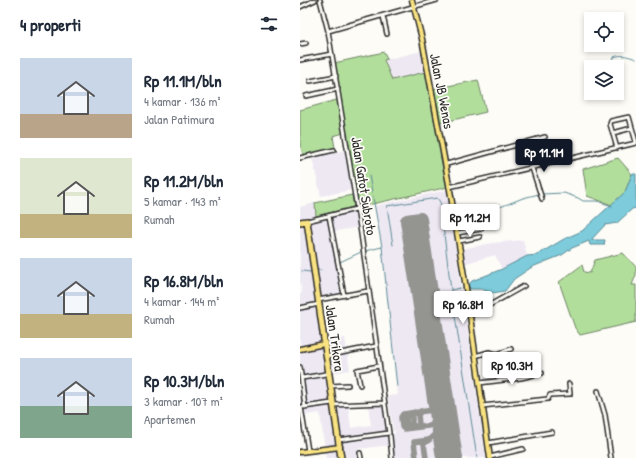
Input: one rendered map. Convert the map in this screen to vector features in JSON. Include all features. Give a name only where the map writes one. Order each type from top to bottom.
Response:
[{"type":"highway","name":"Jalan Trikora","points":[[304,221],[329,386]]},
{"type":"highway","name":"Jalan Trikora","points":[[323,344],[340,457]]},
{"type":"main road","name":"Jalan JB Wenas","points":[[414,0],[450,188]]},
{"type":"main road","name":"Jalan JB Wenas","points":[[438,122],[447,164],[450,188]]},
{"type":"main road","points":[[450,188],[490,458]]},
{"type":"main road","points":[[300,349],[323,344]]},
{"type":"main road","points":[[300,452],[338,447]]},
{"type":"street","points":[[300,7],[315,0]]},
{"type":"street","name":"Jalan Gatot Subroto","points":[[320,0],[328,31],[336,76],[392,458]]},
{"type":"street","points":[[328,31],[437,0]]},
{"type":"street","points":[[383,16],[387,34]]},
{"type":"street","points":[[300,44],[306,43]]},
{"type":"street","points":[[300,60],[332,54]]},
{"type":"street","points":[[310,80],[336,76]]},
{"type":"street","points":[[306,96],[338,89]]},
{"type":"street","points":[[450,188],[617,148],[636,143],[628,117],[611,121],[610,124],[617,148]]},
{"type":"street","points":[[613,134],[632,128]]},
{"type":"street","points":[[447,164],[545,137]]},
{"type":"street","points":[[300,158],[334,150]]},
{"type":"street","points":[[532,168],[542,199]]},
{"type":"street","points":[[304,221],[356,209]]},
{"type":"street","points":[[329,216],[344,295]]},
{"type":"street","points":[[457,233],[481,229]]},
{"type":"street","points":[[458,241],[480,237]]},
{"type":"street","points":[[470,316],[524,286]]},
{"type":"street","points":[[300,308],[317,302],[368,290]]},
{"type":"street","points":[[326,356],[376,346]]},
{"type":"street","points":[[476,356],[484,353],[497,354],[511,350]]},
{"type":"street","points":[[360,385],[357,370],[379,366]]},
{"type":"street","points":[[300,367],[302,378],[302,407],[308,451]]},
{"type":"street","points":[[479,383],[521,378],[542,373]]},
{"type":"street","points":[[302,378],[326,374]]},
{"type":"street","points":[[482,406],[548,399],[550,395],[570,394],[569,384]]},
{"type":"street","points":[[329,386],[348,385]]},
{"type":"street","points":[[598,391],[605,415],[611,458]]},
{"type":"street","points":[[302,407],[332,404],[384,404]]},
{"type":"street","points":[[488,443],[552,432]]},
{"type":"street","points":[[337,440],[389,435]]},
{"type":"street","points":[[490,458],[523,449]]},
{"type":"street","points":[[360,453],[360,458]]},
{"type":"shaded area","points":[[422,51],[425,72],[392,80],[384,60]]},
{"type":"shaded area","points":[[345,150],[351,190],[321,196],[312,158]]},
{"type":"shaded area","points":[[447,190],[486,458],[395,458],[392,434],[395,433],[395,431],[393,431],[388,396],[398,395],[380,233],[374,206]]},
{"type":"shaded area","points":[[315,203],[317,220],[356,212],[359,227],[331,232],[341,299],[315,303],[321,341],[345,338],[350,370],[328,374],[332,400],[319,403],[319,407],[330,406],[333,420],[337,419],[336,406],[348,406],[351,428],[371,425],[368,406],[384,404],[391,445],[358,449],[359,458],[326,458],[320,413],[300,416],[300,294],[302,293],[300,281],[300,207]]},
{"type":"shaded area","points":[[523,240],[527,256],[502,269],[495,255],[463,264],[461,249],[493,243]]},
{"type":"green space","points":[[384,52],[387,59],[384,60],[392,80],[426,73],[448,187],[359,207],[344,133],[333,136],[335,148],[303,155],[300,143],[300,110],[340,99],[334,63]]},
{"type":"green space","points":[[478,80],[486,112],[440,123],[433,89]]},
{"type":"green space","points":[[618,158],[632,174],[625,192],[612,205],[587,196],[583,169]]},
{"type":"green space","points":[[352,195],[354,207],[316,216],[315,203]]},
{"type":"green space","points":[[623,253],[636,267],[636,275],[632,285],[636,285],[636,322],[580,335],[575,328],[559,282],[582,265],[584,272],[590,273],[595,260]]},
{"type":"water","points":[[632,174],[636,174],[636,208],[632,209],[617,223],[605,225],[591,240],[605,240],[604,245],[590,245],[589,241],[572,248],[562,255],[532,267],[514,279],[505,291],[492,293],[481,289],[470,289],[468,285],[472,281],[502,269],[527,256],[537,255],[564,239],[582,231],[625,192]]},
{"type":"waterway","points":[[613,60],[614,57],[617,56],[625,56],[636,59]]},
{"type":"waterway","points":[[369,175],[382,247],[397,387]]},
{"type":"waterway","points":[[542,194],[564,193],[583,201],[597,201],[612,206]]},
{"type":"waterway","points":[[456,216],[479,211],[485,213],[523,198],[539,194]]},
{"type":"waterway","points":[[393,245],[387,206],[437,198],[446,218],[450,217]]},
{"type":"waterway","points":[[442,218],[451,290],[477,458]]},
{"type":"waterway","points":[[365,251],[382,247]]},
{"type":"waterway","points":[[340,262],[361,252]]},
{"type":"waterway","points":[[302,271],[310,272]]},
{"type":"waterway","points":[[451,290],[460,288]]},
{"type":"taxiway","points":[[441,409],[403,414],[401,417],[402,427],[404,429],[444,424]]},
{"type":"taxiway","points":[[421,411],[418,415],[419,424],[423,426]]},
{"type":"taxiway","points":[[414,412],[412,416],[412,424],[417,427]]},
{"type":"taxiway","points":[[410,413],[407,415],[406,420],[407,426],[410,428]]},
{"type":"taxiway","points":[[426,458],[424,444],[444,426]]},
{"type":"taxiway","points":[[436,433],[442,434],[446,438]]},
{"type":"taxiway","points":[[416,458],[414,442],[429,440]]},
{"type":"runway","points":[[443,458],[407,221],[420,219],[456,458]]}]
